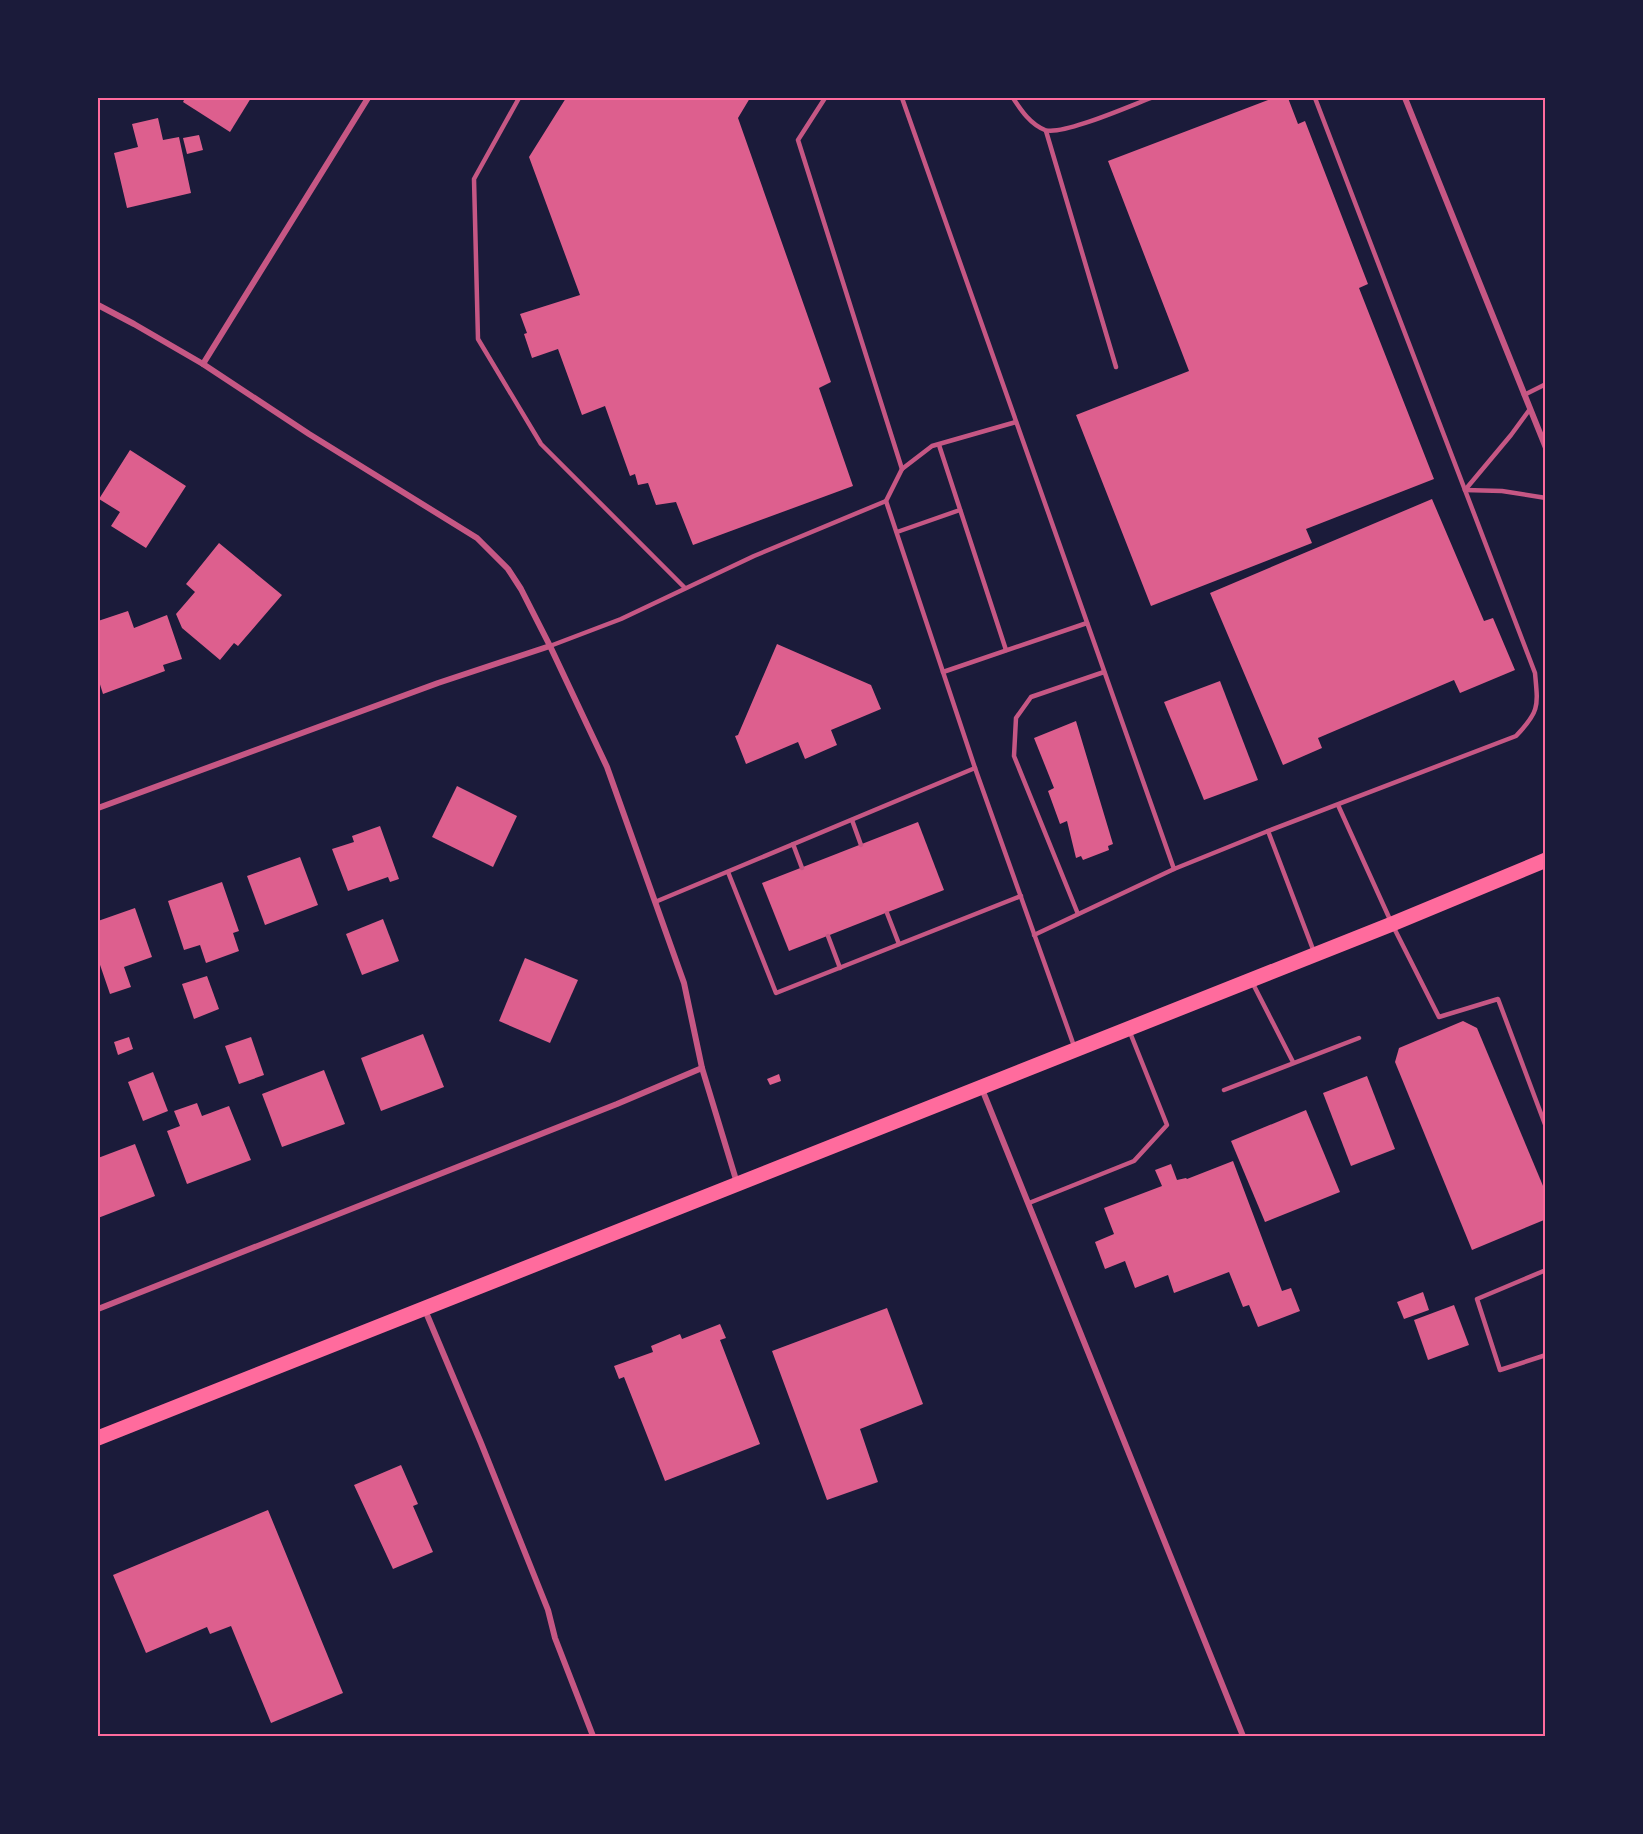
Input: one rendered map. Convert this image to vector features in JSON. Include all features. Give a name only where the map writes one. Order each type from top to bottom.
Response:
[{"type":"main road","points":[[98,1438],[1392,924],[1545,860]]},
{"type":"street","points":[[203,364],[368,98]]},
{"type":"street","points":[[1405,98],[1545,448]]},
{"type":"street","points":[[98,305],[203,364],[309,434],[477,538],[508,569],[550,646],[607,767],[684,983],[702,1068],[737,1184]]},
{"type":"street","points":[[98,808],[438,683],[550,646]]},
{"type":"street","points":[[98,1309],[617,1104],[702,1068]]},
{"type":"street","points":[[981,1087],[1243,1737]]},
{"type":"street","points":[[424,1308],[548,1610],[555,1638],[593,1737]]},
{"type":"lane","points":[[519,98],[474,178],[478,339],[541,444],[685,588]]},
{"type":"lane","points":[[825,98],[798,140],[902,469]]},
{"type":"lane","points":[[902,98],[1174,869]]},
{"type":"lane","points":[[1013,98],[1024,116],[1046,130],[1066,129],[1141,99],[1151,98]]},
{"type":"lane","points":[[1035,935],[1174,869],[1516,736],[1531,721],[1538,702],[1535,673],[1315,98]]},
{"type":"lane","points":[[1046,130],[1116,367]]},
{"type":"lane","points":[[1524,395],[1545,384]]},
{"type":"lane","points":[[1465,490],[1530,409]]},
{"type":"lane","points":[[550,646],[621,619],[754,556],[886,501],[902,469],[932,446],[1016,422]]},
{"type":"lane","points":[[939,445],[1006,650]]},
{"type":"lane","points":[[1465,490],[1502,491],[1545,498]]},
{"type":"lane","points":[[886,501],[975,768],[1076,1050]]},
{"type":"lane","points":[[897,532],[960,510]]},
{"type":"lane","points":[[943,672],[1087,622]]},
{"type":"lane","points":[[1078,914],[1014,756],[1016,718],[1032,697],[1104,672]]},
{"type":"lane","points":[[655,903],[975,768]]},
{"type":"lane","points":[[1338,804],[1392,924],[1439,1017],[1498,999],[1545,1126]]},
{"type":"lane","points":[[852,820],[861,845]]},
{"type":"lane","points":[[1268,831],[1315,954]]},
{"type":"lane","points":[[793,844],[802,868]]},
{"type":"lane","points":[[728,872],[776,993],[1021,896]]},
{"type":"lane","points":[[887,913],[899,944]]},
{"type":"lane","points":[[828,936],[840,968]]},
{"type":"lane","points":[[1251,980],[1293,1062]]},
{"type":"lane","points":[[1029,1203],[1134,1161],[1167,1125],[1128,1029]]},
{"type":"lane","points":[[1224,1090],[1359,1038]]},
{"type":"lane","points":[[1545,1270],[1477,1299],[1500,1370],[1545,1355]]},
{"type":"building","points":[[185,98],[251,98],[230,132],[183,102]]},
{"type":"building","points":[[566,98],[750,98],[738,118],[831,382],[819,388],[853,486],[693,545],[676,502],[656,505],[648,483],[638,485],[635,474],[630,476],[605,406],[582,415],[558,349],[532,358],[520,314],[580,295],[529,157]]},
{"type":"building","points":[[1273,98],[1288,98],[1298,124],[1305,121],[1368,284],[1359,288],[1434,479],[1306,529],[1312,543],[1151,606],[1076,415],[1189,371],[1108,161]]},
{"type":"building","points":[[158,118],[163,140],[179,137],[191,193],[127,208],[114,153],[138,147],[132,124]]},
{"type":"building","points":[[199,135],[203,150],[187,154],[183,138]]},
{"type":"building","points":[[130,450],[186,486],[146,548],[111,526],[120,512],[99,499]]},
{"type":"building","points":[[1432,499],[1484,621],[1493,618],[1515,670],[1460,693],[1454,680],[1318,738],[1322,748],[1283,765],[1210,593]]},
{"type":"building","points":[[219,543],[282,595],[238,646],[234,643],[220,660],[182,628],[176,614],[195,592],[186,584]]},
{"type":"building","points":[[128,611],[134,628],[167,615],[182,659],[163,665],[165,671],[103,694],[98,678],[98,621]]},
{"type":"building","points":[[777,644],[871,685],[881,709],[831,730],[837,745],[805,759],[798,742],[746,764],[735,736],[738,735]]},
{"type":"building","points":[[1220,681],[1258,780],[1204,800],[1164,702]]},
{"type":"building","points":[[1076,721],[1113,844],[1108,846],[1109,850],[1083,860],[1081,856],[1076,858],[1067,821],[1060,824],[1048,791],[1054,788],[1034,738]]},
{"type":"building","points":[[457,786],[517,816],[493,867],[432,837]]},
{"type":"building","points":[[918,822],[944,890],[789,951],[762,883]]},
{"type":"building","points":[[380,826],[399,879],[390,882],[388,877],[348,891],[332,849],[354,842],[352,836]]},
{"type":"building","points":[[300,857],[318,905],[265,925],[247,876]]},
{"type":"building","points":[[222,882],[239,931],[233,933],[239,951],[206,963],[200,945],[184,950],[168,901]]},
{"type":"building","points":[[135,908],[152,957],[124,967],[131,987],[110,994],[98,959],[98,921]]},
{"type":"building","points":[[383,919],[399,961],[362,975],[346,934]]},
{"type":"building","points":[[525,958],[578,980],[550,1043],[499,1021]]},
{"type":"building","points":[[207,976],[219,1009],[194,1019],[182,984]]},
{"type":"building","points":[[1463,1021],[1477,1028],[1546,1193],[1544,1220],[1472,1250],[1395,1062],[1399,1048]]},
{"type":"building","points":[[423,1034],[444,1087],[381,1111],[361,1058]]},
{"type":"building","points":[[129,1037],[133,1049],[118,1055],[114,1042]]},
{"type":"building","points":[[251,1037],[264,1075],[239,1084],[225,1046]]},
{"type":"building","points":[[324,1070],[345,1124],[282,1147],[262,1094]]},
{"type":"building","points":[[153,1072],[168,1111],[143,1121],[128,1082]]},
{"type":"building","points":[[779,1074],[781,1081],[770,1085],[767,1079]]},
{"type":"building","points":[[1367,1076],[1395,1149],[1351,1166],[1323,1093]]},
{"type":"building","points":[[197,1103],[202,1116],[229,1106],[251,1160],[187,1184],[167,1131],[180,1126],[174,1111]]},
{"type":"building","points":[[1306,1110],[1340,1192],[1265,1222],[1231,1141]]},
{"type":"building","points":[[135,1144],[155,1196],[98,1218],[98,1158]]},
{"type":"building","points":[[1233,1161],[1282,1291],[1291,1288],[1300,1311],[1258,1327],[1249,1305],[1243,1307],[1229,1272],[1174,1293],[1168,1275],[1135,1288],[1125,1261],[1105,1269],[1095,1242],[1114,1234],[1104,1208],[1162,1186],[1155,1170],[1171,1164],[1177,1180],[1187,1179]]},
{"type":"building","points":[[1423,1292],[1429,1310],[1404,1319],[1397,1302]]},
{"type":"building","points":[[1454,1305],[1469,1345],[1428,1360],[1414,1320]]},
{"type":"building","points":[[887,1308],[923,1404],[860,1429],[878,1482],[827,1500],[772,1351]]},
{"type":"building","points":[[720,1324],[726,1338],[720,1340],[760,1444],[665,1481],[624,1377],[619,1379],[614,1366],[653,1352],[651,1346],[680,1334],[682,1339]]},
{"type":"building","points":[[401,1465],[418,1504],[413,1506],[433,1552],[393,1569],[354,1485]]},
{"type":"building","points":[[268,1510],[343,1693],[271,1723],[231,1626],[210,1634],[207,1627],[146,1653],[113,1575]]}]
